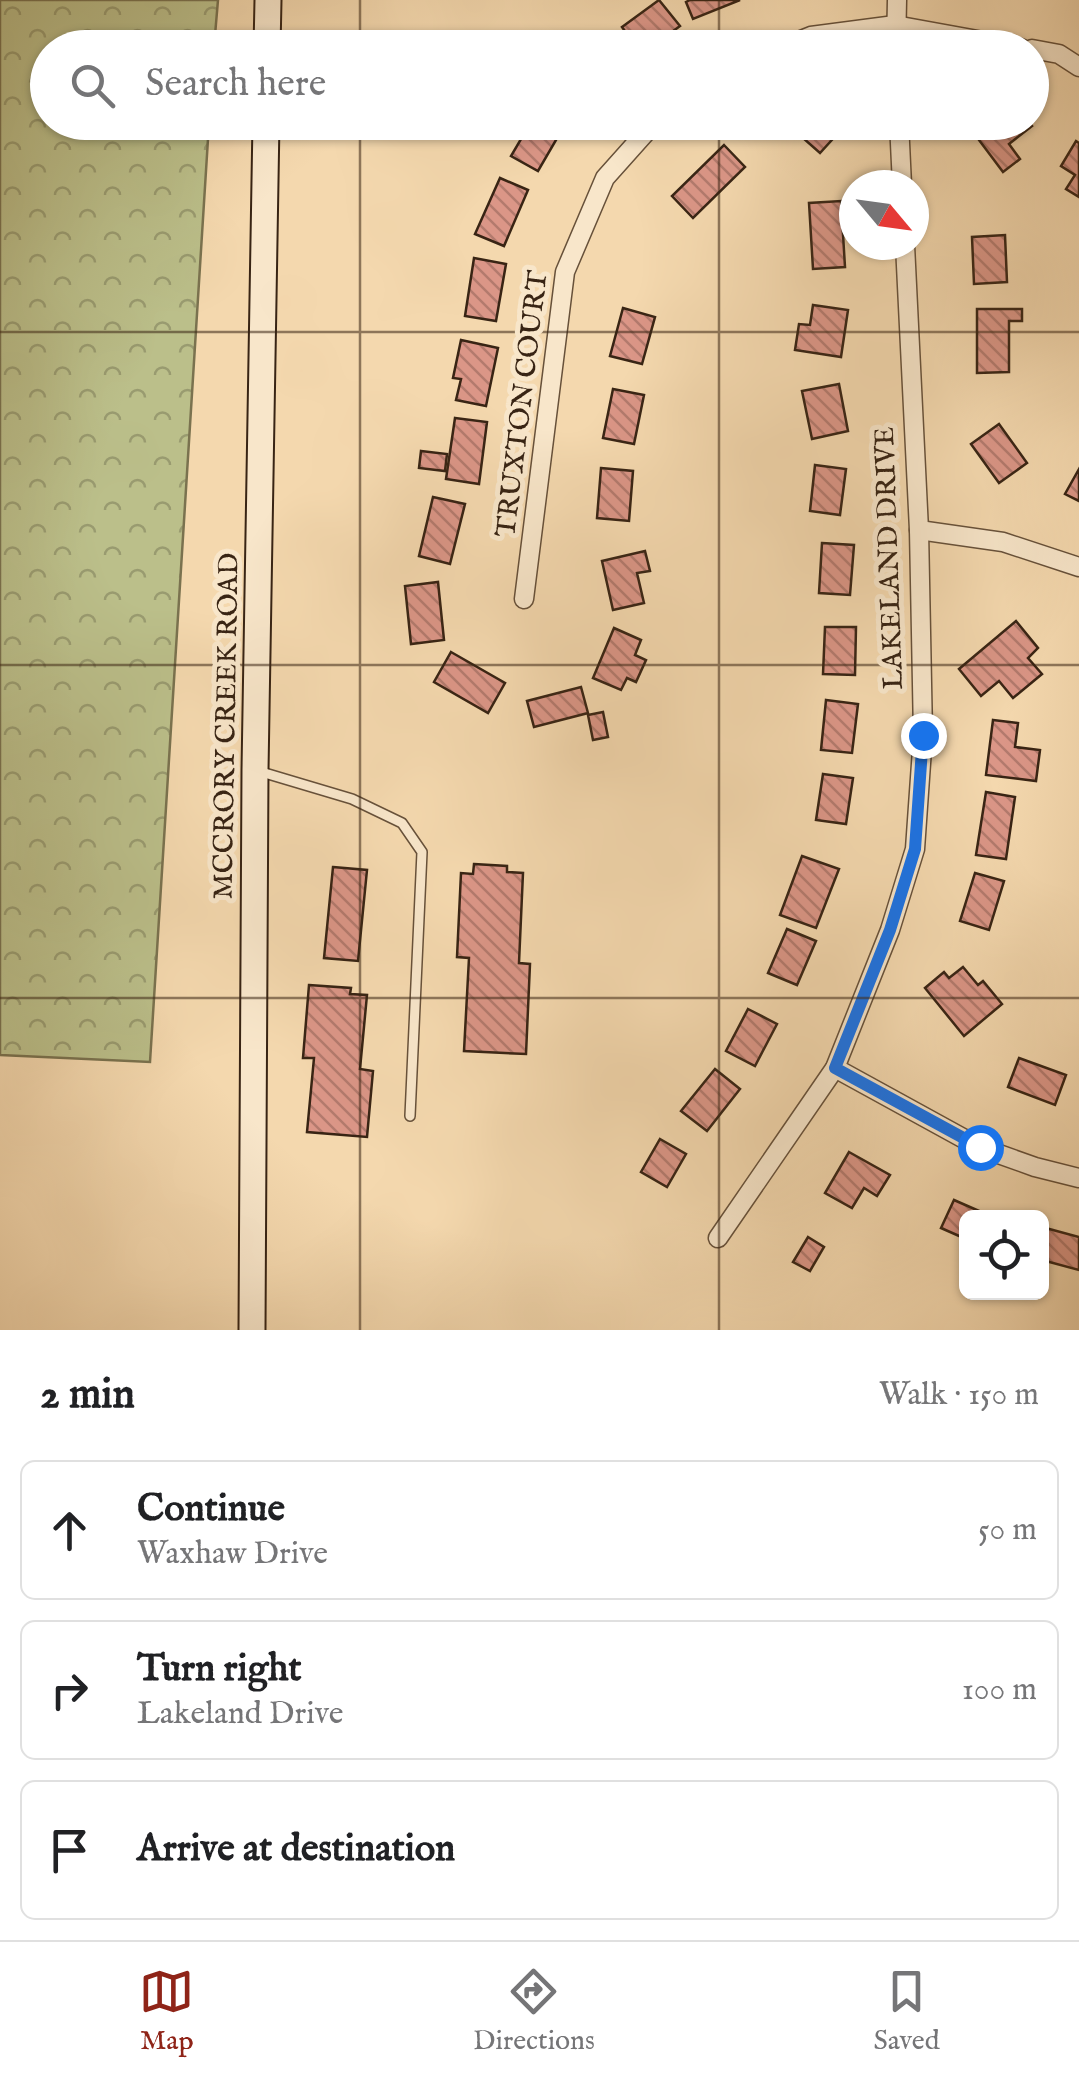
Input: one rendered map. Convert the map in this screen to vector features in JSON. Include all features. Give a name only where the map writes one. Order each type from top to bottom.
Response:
[{"type":"street","points":[[267,30],[268,0]]},
{"type":"street","points":[[895,30],[897,0]]},
{"type":"street","points":[[857,30],[895,25],[922,30]]},
{"type":"street","points":[[1049,53],[1059,54],[1079,67]]},
{"type":"street","name":"MCCRORY CREEK ROAD","points":[[252,1330],[255,770],[266,140]]},
{"type":"street","name":"TRUXTON COURT","points":[[524,599],[565,272],[605,178],[639,140]]},
{"type":"street","points":[[900,140],[901,170]]},
{"type":"street","name":"LAKELAND DRIVE","points":[[718,1238],[835,1068],[890,930],[915,849],[923,735],[906,260]]},
{"type":"street","points":[[918,530],[1003,542],[1079,567]]},
{"type":"street","points":[[835,1068],[980,1147],[1079,1178]]},
{"type":"lane","points":[[255,770],[352,799],[402,823],[422,852],[410,1116]]},
{"type":"green space","points":[[0,0],[218,0],[215,30],[30,30],[30,140],[208,140],[150,1062],[0,1055]]},
{"type":"building","points":[[659,0],[680,26],[675,30],[622,27]]},
{"type":"building","points":[[740,0],[693,19],[686,2]]},
{"type":"building","points":[[520,140],[556,140],[538,171],[511,156]]},
{"type":"building","points":[[805,140],[832,140],[820,153]]},
{"type":"building","points":[[979,140],[1014,140],[1009,144],[1020,159],[1003,172]]},
{"type":"building","points":[[1076,141],[1079,197],[1066,189],[1075,175],[1061,166]]},
{"type":"building","points":[[724,145],[745,167],[693,218],[672,196]]},
{"type":"building","points":[[500,178],[528,190],[504,246],[475,234]]},
{"type":"building","points":[[839,201],[839,260],[845,260],[845,267],[813,269],[809,203]]},
{"type":"building","points":[[1005,235],[1007,282],[974,284],[972,237]]},
{"type":"building","points":[[474,258],[506,264],[496,321],[465,316]]},
{"type":"building","points":[[813,305],[848,310],[841,357],[795,350],[799,324],[810,325]]},
{"type":"building","points":[[623,308],[655,317],[642,364],[610,356]]},
{"type":"building","points":[[977,309],[1022,309],[1022,321],[1009,321],[1009,372],[977,373]]},
{"type":"building","points":[[461,340],[498,348],[486,406],[456,400],[461,379],[453,378]]},
{"type":"building","points":[[839,384],[848,431],[812,439],[802,391]]},
{"type":"building","points":[[613,389],[644,395],[634,444],[603,438]]},
{"type":"building","points":[[455,418],[487,422],[479,484],[446,479]]},
{"type":"building","points":[[999,424],[1027,463],[999,483],[971,444]]},
{"type":"building","points":[[421,451],[447,454],[445,471],[419,468]]},
{"type":"building","points":[[815,465],[846,469],[840,515],[810,511]]},
{"type":"building","points":[[601,468],[633,471],[629,521],[597,518]]},
{"type":"building","points":[[1079,469],[1079,501],[1065,494]]},
{"type":"building","points":[[433,497],[465,504],[450,564],[419,556]]},
{"type":"building","points":[[822,543],[854,545],[850,595],[819,593]]},
{"type":"building","points":[[645,551],[650,571],[637,573],[644,603],[613,610],[602,561]]},
{"type":"building","points":[[438,582],[444,640],[411,644],[405,586]]},
{"type":"building","points":[[1016,621],[1038,648],[1028,658],[1042,674],[1013,698],[999,681],[981,696],[959,669]]},
{"type":"building","points":[[825,627],[856,627],[855,675],[823,674]]},
{"type":"building","points":[[614,628],[641,640],[635,655],[646,660],[636,682],[627,678],[621,690],[593,678]]},
{"type":"building","points":[[451,652],[505,683],[488,713],[434,682]]},
{"type":"building","points":[[581,687],[588,713],[534,727],[527,701]]},
{"type":"building","points":[[826,700],[858,704],[852,753],[821,750]]},
{"type":"building","points":[[603,712],[608,737],[593,740],[588,715]]},
{"type":"building","points":[[993,720],[1018,723],[1015,747],[1040,750],[1036,781],[986,775]]},
{"type":"building","points":[[823,774],[853,778],[846,824],[816,820]]},
{"type":"building","points":[[986,792],[1015,797],[1006,859],[976,855]]},
{"type":"building","points":[[802,856],[839,869],[816,928],[780,915]]},
{"type":"building","points":[[474,864],[507,866],[507,872],[523,873],[519,963],[530,964],[526,1054],[464,1051],[469,958],[457,957],[461,873],[473,874]]},
{"type":"building","points":[[333,867],[367,870],[358,961],[324,958]]},
{"type":"building","points":[[975,873],[1004,881],[989,930],[960,921]]},
{"type":"building","points":[[787,929],[816,941],[797,985],[768,973]]},
{"type":"building","points":[[963,967],[978,985],[983,981],[1002,1004],[964,1036],[925,988],[944,972],[949,978]]},
{"type":"building","points":[[309,985],[351,988],[350,994],[367,995],[360,1069],[373,1071],[367,1137],[307,1132],[314,1058],[303,1058]]},
{"type":"building","points":[[748,1009],[777,1024],[755,1066],[726,1051]]},
{"type":"building","points":[[1019,1058],[1066,1075],[1055,1105],[1008,1087]]},
{"type":"building","points":[[715,1069],[740,1089],[707,1131],[681,1111]]},
{"type":"building","points":[[660,1139],[686,1154],[667,1187],[641,1172]]},
{"type":"building","points":[[849,1152],[890,1175],[877,1196],[864,1188],[852,1208],[825,1193]]},
{"type":"building","points":[[954,1200],[977,1210],[959,1210],[959,1236],[941,1228]]},
{"type":"building","points":[[1049,1229],[1079,1237],[1079,1270],[1049,1262]]},
{"type":"building","points":[[808,1237],[824,1247],[810,1271],[793,1262]]},
{"type":"route","points":[[923,735],[915,849],[890,930],[835,1068],[980,1147]]}]
